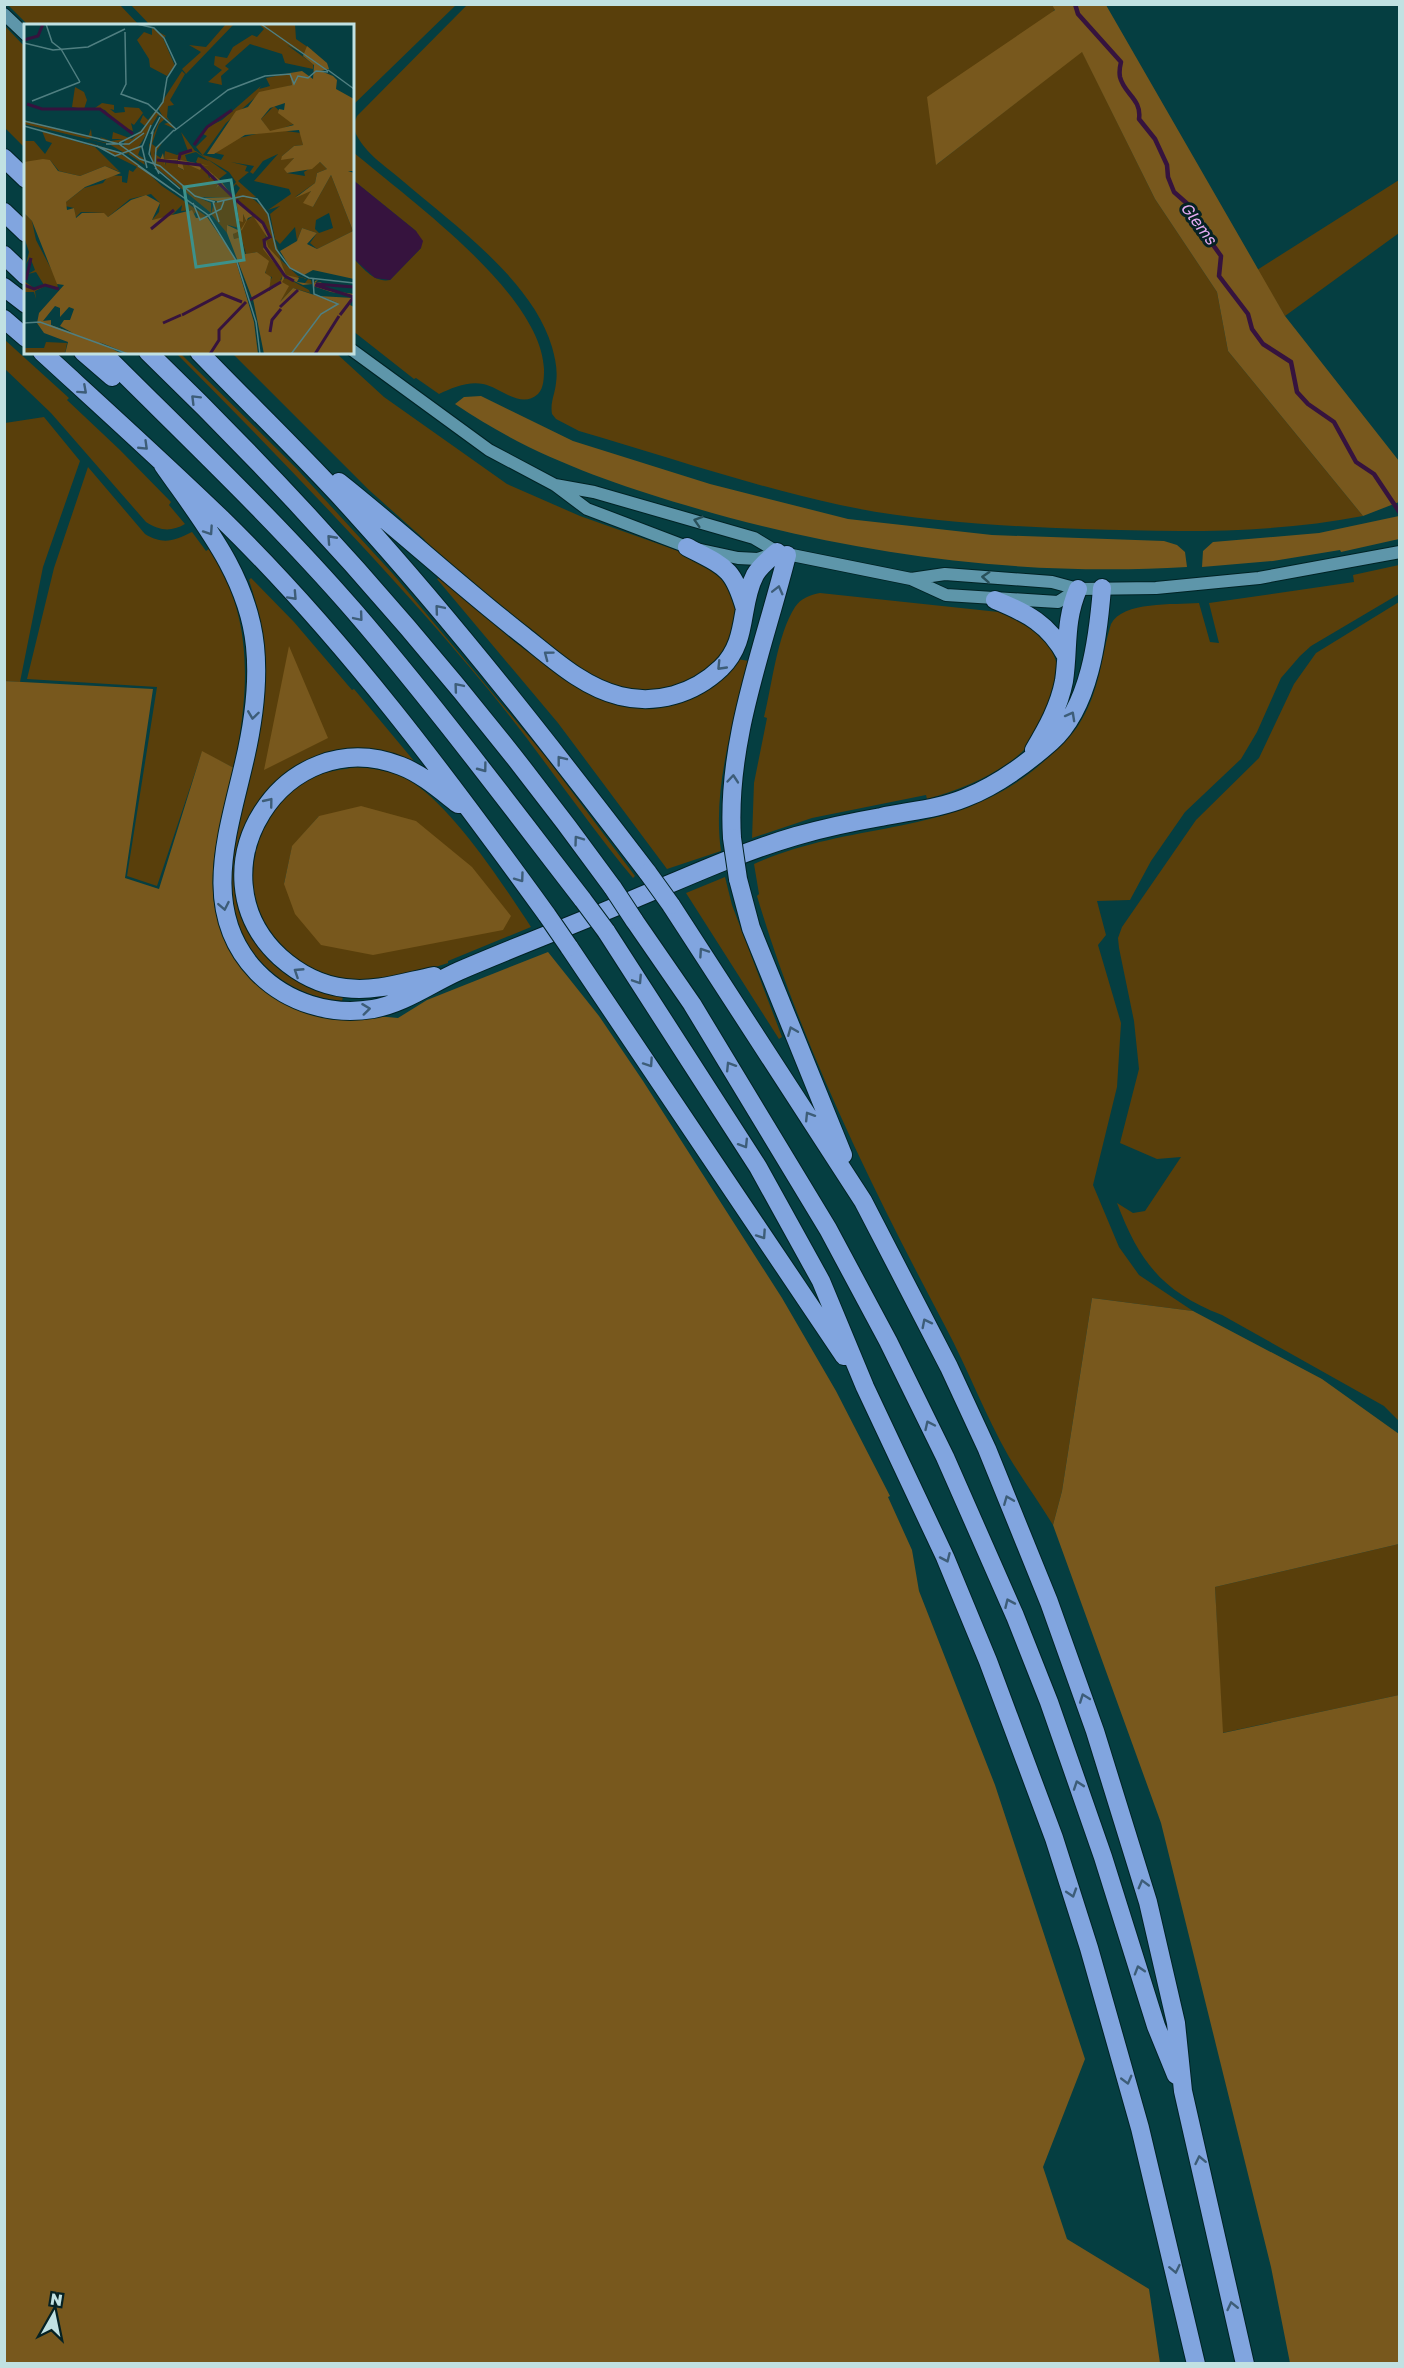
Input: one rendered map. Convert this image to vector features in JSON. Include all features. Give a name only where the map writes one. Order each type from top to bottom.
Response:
[{"type":"highway","points":[[4,158],[24,176]]},
{"type":"highway","points":[[4,212],[24,231]]},
{"type":"highway","points":[[4,255],[24,274]]},
{"type":"highway","points":[[4,287],[24,302]]},
{"type":"highway","points":[[4,320],[24,336]]},
{"type":"highway","points":[[44,354],[223,520],[306,610],[420,744],[480,821],[547,915],[865,1387]]},
{"type":"highway","points":[[85,354],[203,453]]},
{"type":"highway","points":[[104,354],[203,453],[354,611],[470,751],[606,931],[758,1167],[821,1281],[865,1387],[945,1557],[993,1672],[1053,1838],[1089,1948],[1140,2128],[1196,2364]]},
{"type":"highway","points":[[150,354],[295,500],[436,659],[518,758],[613,888],[692,1004],[816,1209],[888,1341],[945,1457],[1014,1616],[1049,1702],[1103,1857],[1155,2026],[1183,2091]]},
{"type":"highway","points":[[201,354],[354,512],[482,660],[671,904],[863,1201]]},
{"type":"highway","points":[[286,440],[382,516],[532,643],[578,677],[607,692],[628,698],[654,699],[688,691],[726,662],[735,648],[755,575],[782,554]]},
{"type":"highway","points":[[163,465],[207,527],[234,574],[247,604],[255,643],[256,687],[251,727],[222,854],[223,906],[239,948],[257,972],[285,994],[332,1010],[362,1010],[390,1005],[457,972],[704,870],[793,837],[965,798],[1001,779],[1062,730],[1082,693],[1102,588]]},
{"type":"highway","points":[[687,547],[728,570],[740,591],[746,614]]},
{"type":"highway","points":[[782,554],[733,774],[732,838],[738,879],[751,928],[780,1003],[863,1201],[949,1367],[987,1449],[1067,1649],[1136,1857],[1148,1902],[1176,2023],[1183,2091],[1245,2364]]},
{"type":"highway","points":[[1030,757],[1060,698],[1068,620],[1078,589]]},
{"type":"highway","points":[[995,600],[1028,613],[1044,624],[1066,656]]},
{"type":"highway","points":[[457,972],[372,989],[330,985],[304,976],[272,950],[255,923],[245,892],[244,859],[251,833],[273,796],[299,774],[329,761],[367,759],[400,765],[419,775],[480,821]]},
{"type":"main road","points":[[4,14],[24,33]]},
{"type":"main road","points":[[354,351],[489,450],[555,484],[587,509],[687,547],[758,559],[782,554]]},
{"type":"main road","points":[[555,484],[594,492],[754,538],[782,554],[911,579],[946,596],[1058,602],[1078,589]]},
{"type":"main road","points":[[911,579],[945,574],[1052,582],[1078,589],[1156,588],[1259,578],[1400,552]]},
{"type":"shaded area","points":[[8,5],[120,5],[138,24],[27,24]]},
{"type":"shaded area","points":[[131,5],[456,5],[354,104],[354,24],[149,24]]},
{"type":"shaded area","points":[[467,5],[1052,5],[1055,9],[936,165],[1082,51],[1155,199],[1217,292],[1228,351],[1363,516],[1258,529],[1188,531],[992,525],[900,516],[840,505],[774,489],[579,431],[556,419],[552,414],[557,378],[554,355],[542,323],[528,299],[490,256],[367,150],[354,129],[357,116]]},
{"type":"shaded area","points":[[1052,5],[1106,5],[1285,316],[1399,461],[1399,502],[1363,516],[1228,351],[1217,292],[1155,199],[1082,52],[936,165],[927,97],[1055,10]]},
{"type":"shaded area","points":[[5,26],[24,46],[24,147],[5,128]]},
{"type":"shaded area","points":[[354,153],[437,221],[468,250],[497,279],[521,310],[537,340],[544,369],[543,386],[538,394],[525,400],[518,399],[490,386],[472,383],[439,394],[416,378],[414,379],[354,332],[354,259],[374,277],[390,280],[421,248],[416,231],[354,181]]},
{"type":"shaded area","points":[[1399,180],[1399,233],[1285,316],[1257,270]]},
{"type":"shaded area","points":[[354,181],[416,231],[423,241],[421,248],[390,280],[375,278],[354,259]]},
{"type":"shaded area","points":[[5,340],[69,398],[67,400],[171,502],[169,505],[185,524],[166,529],[146,522],[51,413],[5,369]]},
{"type":"shaded area","points":[[177,354],[181,354],[296,468],[393,574],[546,757],[635,876],[633,878],[506,711],[450,644],[256,434]]},
{"type":"shaded area","points":[[233,354],[337,354],[384,397],[507,484],[580,516],[687,554],[714,567],[732,590],[737,618],[736,628],[722,654],[705,671],[670,689],[648,691],[622,688],[584,672],[537,637],[424,542],[425,540],[369,490]]},
{"type":"shaded area","points":[[481,396],[573,441],[710,484],[848,519],[992,535],[1164,541],[1177,545],[1185,552],[1187,567],[1124,569],[997,565],[871,549],[746,522],[593,475],[509,437],[455,404],[464,397]]},
{"type":"shaded area","points":[[44,417],[80,461],[43,567],[20,682],[5,681],[5,423]]},
{"type":"shaded area","points":[[88,467],[145,534],[163,541],[180,538],[192,532],[206,551],[209,549],[224,575],[241,628],[245,683],[234,768],[202,752],[157,886],[127,876],[157,687],[27,679],[54,568]]},
{"type":"shaded area","points":[[1399,516],[1399,539],[1341,552],[1340,550],[1273,561],[1202,567],[1203,551],[1213,542],[1319,533]]},
{"type":"shaded area","points":[[1399,565],[1399,594],[1311,646],[1281,678],[1257,732],[1241,759],[1185,812],[1151,861],[1130,900],[1097,901],[1106,935],[1098,945],[1121,1023],[1117,1087],[1093,1185],[1119,1247],[1139,1275],[1193,1311],[1092,1298],[1062,1491],[1053,1525],[1000,1441],[840,1116],[775,952],[757,896],[759,894],[754,864],[791,850],[829,840],[939,816],[974,805],[1009,787],[1042,763],[1078,725],[1093,696],[1111,624],[1126,611],[1163,604],[1199,603],[1210,642],[1219,643],[1209,603],[1354,582],[1353,575]]},
{"type":"shaded area","points":[[440,577],[515,642],[566,680],[632,705],[737,659],[749,661],[731,730],[722,779],[719,803],[721,851],[667,869],[558,723],[437,579]]},
{"type":"shaded area","points":[[251,578],[294,622],[352,690],[354,689],[414,761],[378,753],[343,750],[310,759],[292,769],[267,790],[249,817],[239,847],[236,878],[240,909],[252,938],[272,963],[300,983],[315,990],[343,997],[342,1001],[300,990],[273,973],[244,939],[233,908],[231,874],[235,839],[259,733],[265,685],[263,640],[249,580]]},
{"type":"shaded area","points":[[820,593],[1008,613],[1026,622],[1049,647],[1055,657],[1057,667],[1052,698],[1028,745],[1001,768],[953,791],[927,799],[926,795],[812,818],[752,838],[754,783],[767,718],[764,717],[779,646],[789,618],[797,604],[806,597]]},
{"type":"shaded area","points":[[1399,602],[1399,1421],[1384,1406],[1222,1315],[1183,1296],[1168,1285],[1155,1272],[1134,1242],[1117,1203],[1133,1213],[1145,1211],[1181,1157],[1157,1159],[1120,1143],[1139,1069],[1134,1021],[1119,948],[1118,938],[1122,927],[1196,820],[1259,758],[1294,684],[1316,653]]},
{"type":"shaded area","points":[[289,646],[328,738],[264,770]]},
{"type":"shaded area","points":[[4,681],[153,689],[125,878],[159,889],[202,751],[234,768],[215,850],[213,893],[216,913],[223,932],[235,953],[260,985],[376,1016],[398,1018],[427,1000],[548,952],[599,1016],[782,1298],[836,1391],[890,1496],[888,1497],[912,1550],[919,1591],[995,1785],[1085,2059],[1043,2167],[1067,2239],[1149,2289],[1160,2363],[5,2363]]},
{"type":"shaded area","points":[[355,767],[392,773],[412,782],[428,795],[445,811],[478,850],[531,927],[448,961],[448,963],[377,980],[347,980],[324,976],[303,966],[291,956],[266,929],[255,903],[252,881],[253,860],[259,839],[268,820],[281,802],[297,788],[320,774]],"holes":[[[319,816],[284,884],[292,847]]]},
{"type":"shaded area","points":[[361,806],[416,821],[472,867],[511,916],[503,930],[373,955],[321,945],[295,914],[284,884],[292,846],[319,816]]},
{"type":"shaded area","points":[[725,877],[732,905],[782,1037],[779,1039],[686,893]]},
{"type":"shaded area","points":[[1092,1298],[1193,1311],[1322,1379],[1399,1434],[1399,1544],[1215,1587],[1223,1733],[1399,1695],[1399,2363],[1290,2363],[1271,2267],[1161,1823],[1053,1525],[1062,1491]]},
{"type":"shaded area","points":[[1399,1544],[1399,1695],[1222,1733],[1215,1587]]},
{"type":"waterway","name":"Glems","points":[[1075,4],[1078,14],[1121,62],[1122,83],[1138,106],[1139,119],[1155,139],[1167,165],[1168,177],[1174,192],[1191,207],[1201,228],[1221,256],[1219,276],[1248,314],[1252,329],[1263,344],[1291,362],[1297,392],[1308,404],[1334,422],[1356,462],[1374,474],[1400,513]]}]
